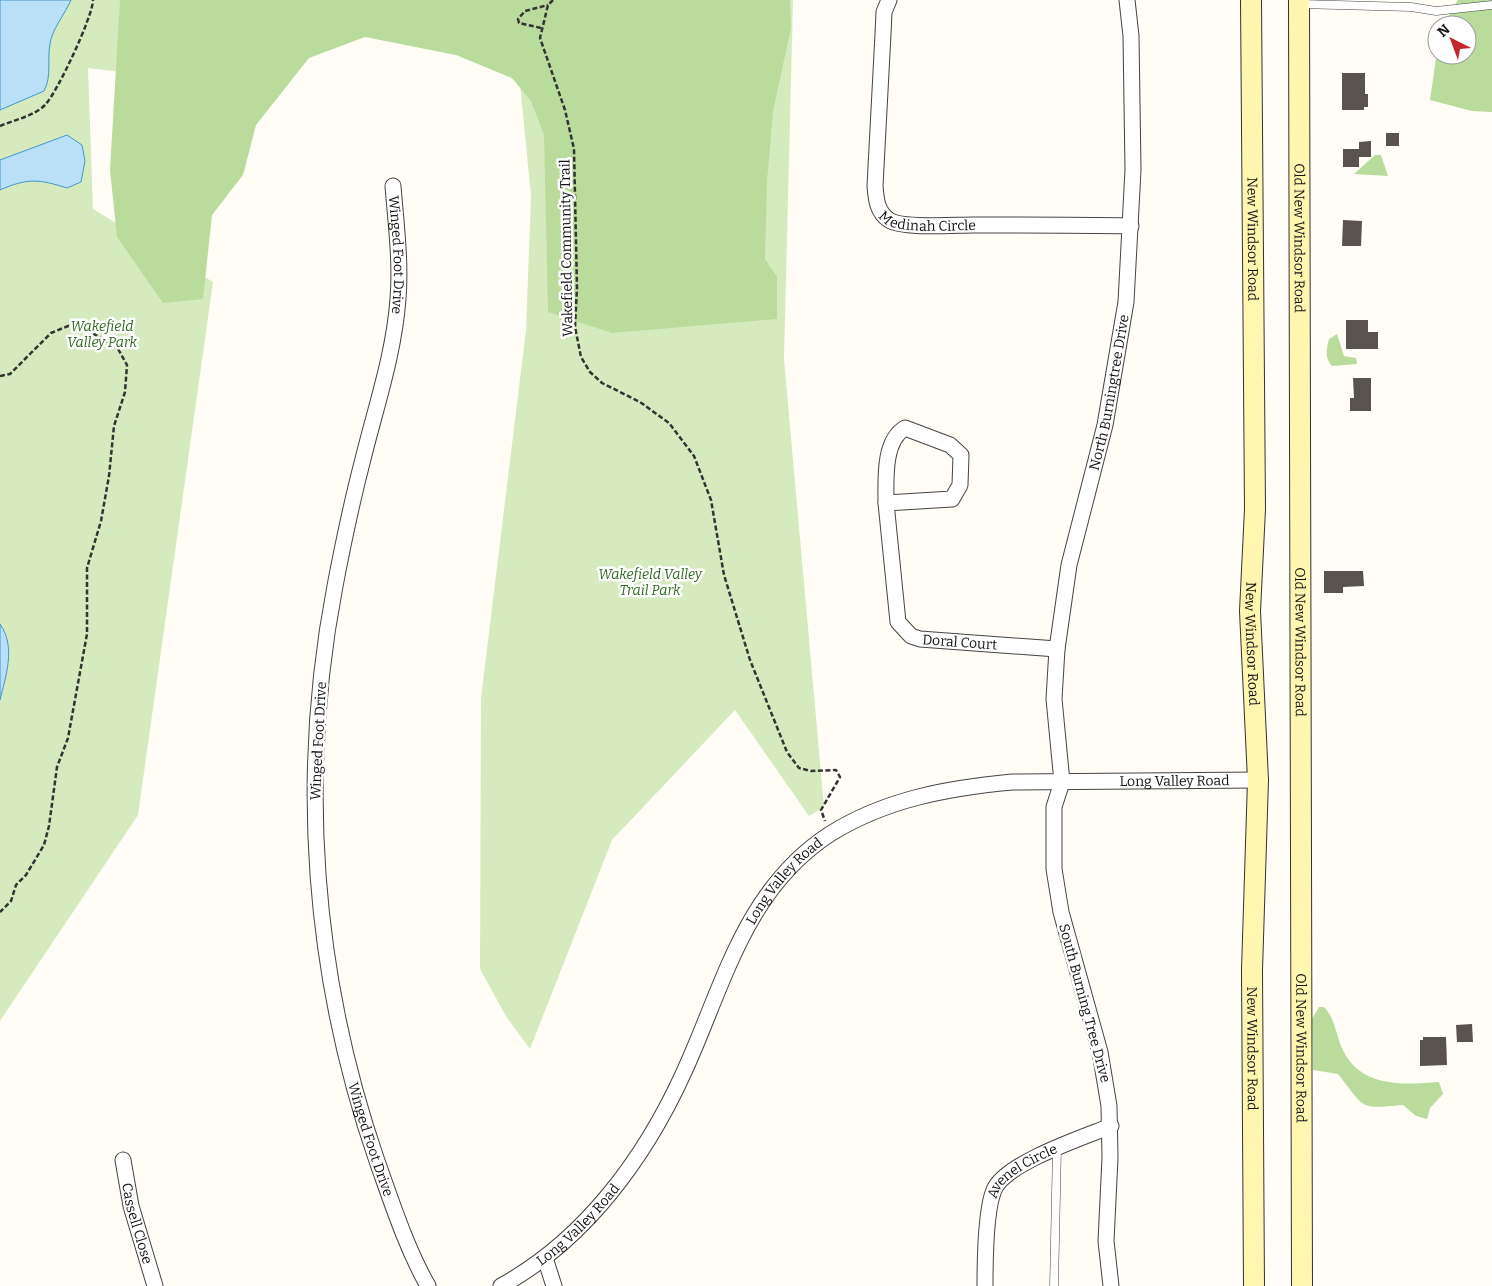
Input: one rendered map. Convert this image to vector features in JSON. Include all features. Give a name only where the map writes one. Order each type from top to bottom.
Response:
[{"type":"main road","name":"New Windsor Road","points":[[1251,0],[1255,509],[1250,611],[1258,780],[1252,970],[1254,1286]]},
{"type":"main road","name":"Old New Windsor Road","points":[[1299,2],[1302,1286]]},
{"type":"street","name":"Medinah Circle","points":[[888,0],[884,12],[882,34],[875,186],[876,202],[882,213],[889,220],[898,223],[943,226],[1131,226]]},
{"type":"street","name":"North Burningtree Drive","points":[[1062,782],[1054,699],[1057,649],[1070,565],[1105,425],[1120,342],[1129,266],[1133,120],[1131,36],[1127,0]]},
{"type":"street","name":"Winged Foot Drive","points":[[393,186],[398,266],[396,323],[346,531],[326,636],[316,732],[316,846],[328,968],[347,1065],[394,1209],[417,1266],[428,1286]]},
{"type":"street","name":"Doral Court","points":[[886,503],[952,499],[960,485],[961,455],[950,445],[904,428],[898,432],[889,454],[886,503],[898,622],[911,636],[920,639],[1057,649]]},
{"type":"street","name":"Long Valley Road","points":[[501,1286],[545,1258],[597,1208],[633,1165],[674,1094],[729,961],[748,925],[774,886],[792,866],[830,835],[887,806],[921,795],[1012,782],[1258,780]]},
{"type":"street","name":"South Burning Tree Drive","points":[[1062,782],[1054,807],[1057,891],[1069,946],[1100,1052],[1111,1126],[1106,1241],[1110,1286]]},
{"type":"street","name":"Avenel Circle","points":[[986,1286],[989,1217],[993,1191],[1006,1176],[1057,1148],[1111,1126]]},
{"type":"street","name":"Cassell Close","points":[[123,1160],[130,1206],[155,1286]]},
{"type":"street","points":[[545,1258],[554,1286]]},
{"type":"lane","points":[[1299,2],[1411,7],[1436,11],[1492,5]]},
{"type":"lane","points":[[1054,1286],[1057,1148]]},
{"type":"path","points":[[0,126],[34,113],[45,105],[57,87],[89,17],[93,0]]},
{"type":"path","name":"Wakefield Community Trail","points":[[553,0],[548,5],[540,38],[565,110],[574,150],[577,288],[575,327],[581,357],[590,372],[602,383],[640,402],[669,423],[694,456],[711,500],[724,575],[736,618],[750,660],[787,752],[799,768],[811,771],[836,770],[840,777],[821,810],[830,835]]},
{"type":"path","points":[[541,28],[519,23],[518,19],[525,11],[548,5]]},
{"type":"path","points":[[0,376],[10,374],[51,333],[68,326],[92,333],[117,347],[127,365],[125,392],[114,426],[108,485],[101,521],[87,568],[87,634],[68,738],[57,767],[49,826],[44,845],[26,875],[16,885],[11,900],[0,912]]},
{"type":"green space","name":"Wakefield Valley Trail Park","points":[[0,0],[793,0],[784,359],[824,807],[809,816],[735,710],[612,840],[530,1049],[507,1018],[480,969],[481,698],[526,330],[531,196],[520,84],[421,13],[228,85],[88,68],[93,209],[213,282],[138,815],[0,1021]]},
{"type":"green space","points":[[120,0],[790,0],[791,28],[773,111],[767,181],[765,259],[777,277],[777,319],[612,333],[548,312],[544,135],[531,101],[512,78],[456,55],[365,37],[309,58],[256,125],[243,175],[212,215],[203,299],[163,303],[117,237],[110,170]]},
{"type":"green space","points":[[1458,0],[1492,0],[1492,112],[1472,111],[1430,100],[1435,65],[1477,65],[1477,15],[1449,15]]},
{"type":"green space","points":[[1375,155],[1381,155],[1388,176],[1354,174]]},
{"type":"green space","points":[[1337,334],[1344,356],[1356,358],[1357,364],[1332,366],[1328,360],[1329,339]]},
{"type":"green space","points":[[1319,1007],[1324,1007],[1327,1011],[1341,1046],[1349,1060],[1358,1070],[1382,1081],[1410,1084],[1439,1082],[1443,1094],[1430,1108],[1427,1119],[1416,1116],[1403,1105],[1378,1107],[1364,1104],[1338,1074],[1313,1070],[1312,1019]]},
{"type":"water","points":[[0,0],[71,0],[51,38],[49,74],[44,91],[0,110]]},
{"type":"water","points":[[67,135],[82,145],[85,161],[81,182],[67,188],[33,181],[18,183],[0,190],[0,160]]},
{"type":"water","points":[[0,624],[8,642],[9,652],[7,671],[0,700]]},
{"type":"building","points":[[1342,73],[1365,73],[1365,94],[1368,94],[1368,107],[1364,107],[1364,110],[1342,110]]},
{"type":"building","points":[[1386,133],[1399,133],[1399,146],[1386,146]]},
{"type":"building","points":[[1371,141],[1371,157],[1359,157],[1359,167],[1343,167],[1343,149],[1359,149],[1359,142]]},
{"type":"building","points":[[1343,220],[1362,221],[1361,246],[1342,246]]},
{"type":"building","points":[[1346,320],[1368,320],[1368,332],[1378,332],[1378,349],[1346,349]]},
{"type":"building","points":[[1353,378],[1371,378],[1371,411],[1350,411],[1350,398],[1354,398]]},
{"type":"building","points":[[1324,571],[1363,571],[1364,586],[1343,587],[1343,593],[1324,593]]},
{"type":"building","points":[[1472,1024],[1473,1042],[1457,1042],[1456,1025]]},
{"type":"building","points":[[1423,1037],[1446,1037],[1447,1065],[1420,1066],[1420,1040],[1423,1040]]},
{"type":"park label","name":"Wakefield Valley Park","points":[[102,334]]}]
